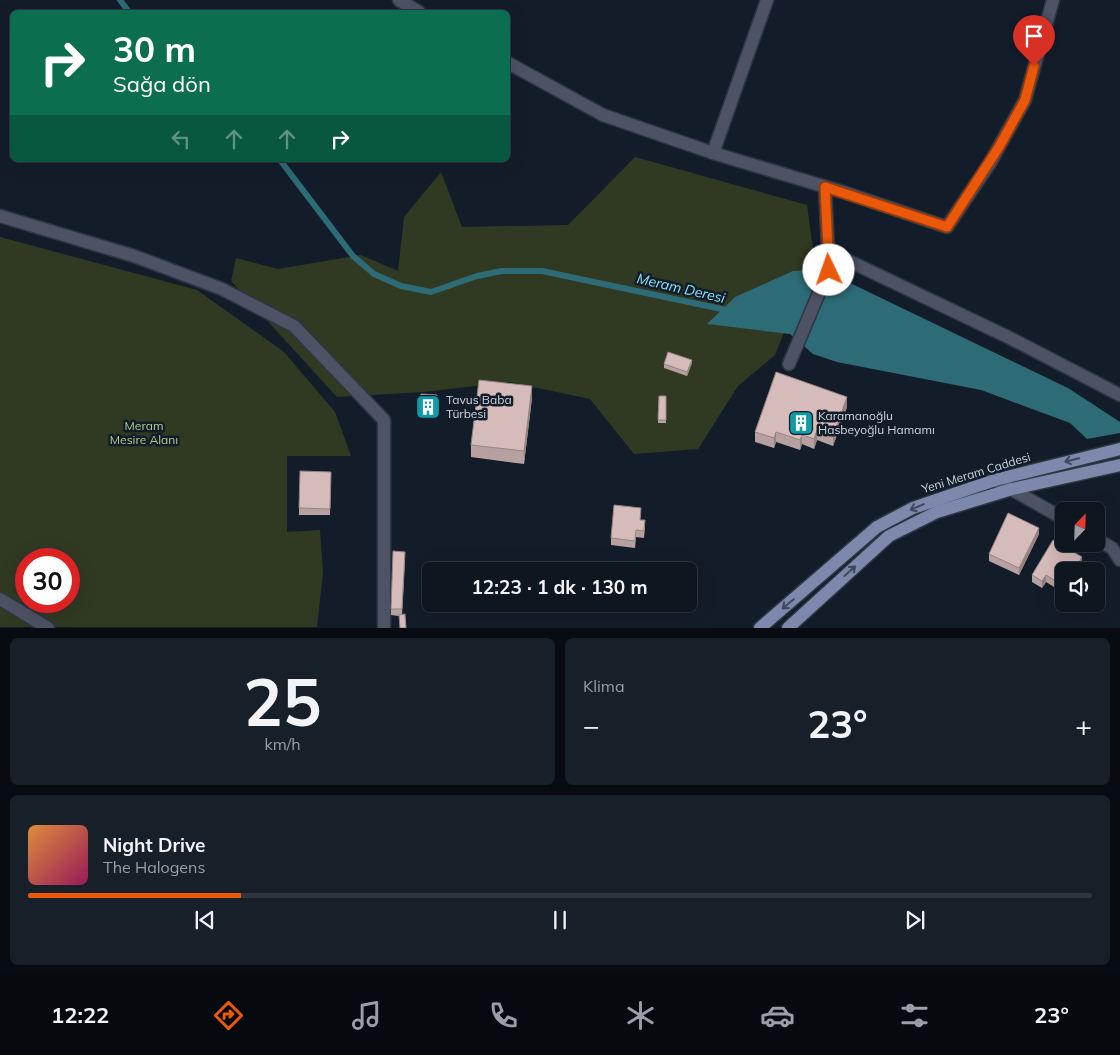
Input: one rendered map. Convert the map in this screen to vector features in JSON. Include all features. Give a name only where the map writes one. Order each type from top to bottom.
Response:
[{"type":"main road","name":"Yeni Meram Caddesi","points":[[760,628],[878,527],[913,508],[995,480],[1120,449]]},
{"type":"main road","name":"Yeni Meram Caddesi","points":[[788,628],[889,536],[937,512],[1012,489],[1120,465]]},
{"type":"street","points":[[399,0],[415,10]]},
{"type":"street","points":[[713,154],[767,0]]},
{"type":"street","points":[[510,64],[603,115],[713,154],[825,187],[947,227],[990,163],[1025,100],[1053,0]]},
{"type":"street","points":[[789,364],[829,270],[825,187]]},
{"type":"street","points":[[0,216],[134,256],[222,289],[294,326],[384,420],[384,628]]},
{"type":"street","points":[[828,251],[1010,338],[1120,395]]},
{"type":"street","points":[[995,480],[1055,514]]},
{"type":"street","points":[[1105,544],[1112,548],[1120,560]]},
{"type":"street","points":[[0,599],[48,628]]},
{"type":"green space","points":[[635,157],[807,205],[814,257],[775,355],[738,386],[698,449],[634,454],[590,399],[510,382],[423,392],[337,397],[231,281],[236,258],[278,269],[361,255],[398,271],[404,217],[441,172],[462,227],[568,225]]},
{"type":"green space","name":"Meram Mesire Alanı","points":[[0,237],[197,290],[284,352],[335,412],[351,456],[287,456],[287,532],[320,530],[323,573],[317,627],[0,627]]},
{"type":"water","points":[[821,269],[1068,388],[1120,422],[1120,433],[1087,439],[1070,423],[981,390],[837,362],[813,354],[790,334],[707,324],[735,297],[793,271]]},
{"type":"building","points":[[668,352],[692,360],[687,372],[664,364]]},
{"type":"building","name":"Karamanoğlu Hasbeyoğlu Hamamı","points":[[776,372],[847,397],[833,436],[817,430],[814,439],[802,435],[800,440],[776,432],[774,438],[755,432]]},
{"type":"building","points":[[479,380],[532,386],[524,451],[471,445]]},
{"type":"building","name":"Tavus Baba Türbesi","points":[[421,394],[437,395],[435,414],[419,412]]},
{"type":"building","points":[[659,396],[666,396],[666,420],[658,420]]},
{"type":"building","points":[[300,471],[331,472],[330,509],[299,508]]},
{"type":"building","points":[[614,505],[641,508],[640,520],[645,520],[644,531],[636,530],[635,541],[611,538]]},
{"type":"building","points":[[1008,513],[1039,528],[1019,568],[989,554]]},
{"type":"building","points":[[1053,540],[1055,541],[1055,552],[1073,552],[1082,557],[1079,562],[1055,562],[1055,580],[1046,575],[1042,581],[1032,575]]},
{"type":"building","points":[[393,551],[405,552],[402,609],[391,609]]},
{"type":"building","points":[[405,614],[406,628],[400,628],[399,615]]},
{"type":"waterway","name":"Meram Deresi","points":[[120,0],[128,10]]},
{"type":"waterway","name":"Meram Deresi","points":[[282,162],[353,256],[374,274],[401,286],[431,292],[477,276],[502,271],[542,271],[731,311]]},
{"type":"place","name":"Tavus Baba Türbesi","points":[[428,407]]},
{"type":"place","name":"Karamanoğlu Hasbeyoğlu Hamamı","points":[[801,423]]},
{"type":"route","points":[[829,270],[825,187],[947,227],[990,163],[1025,100],[1034,66]]}]
